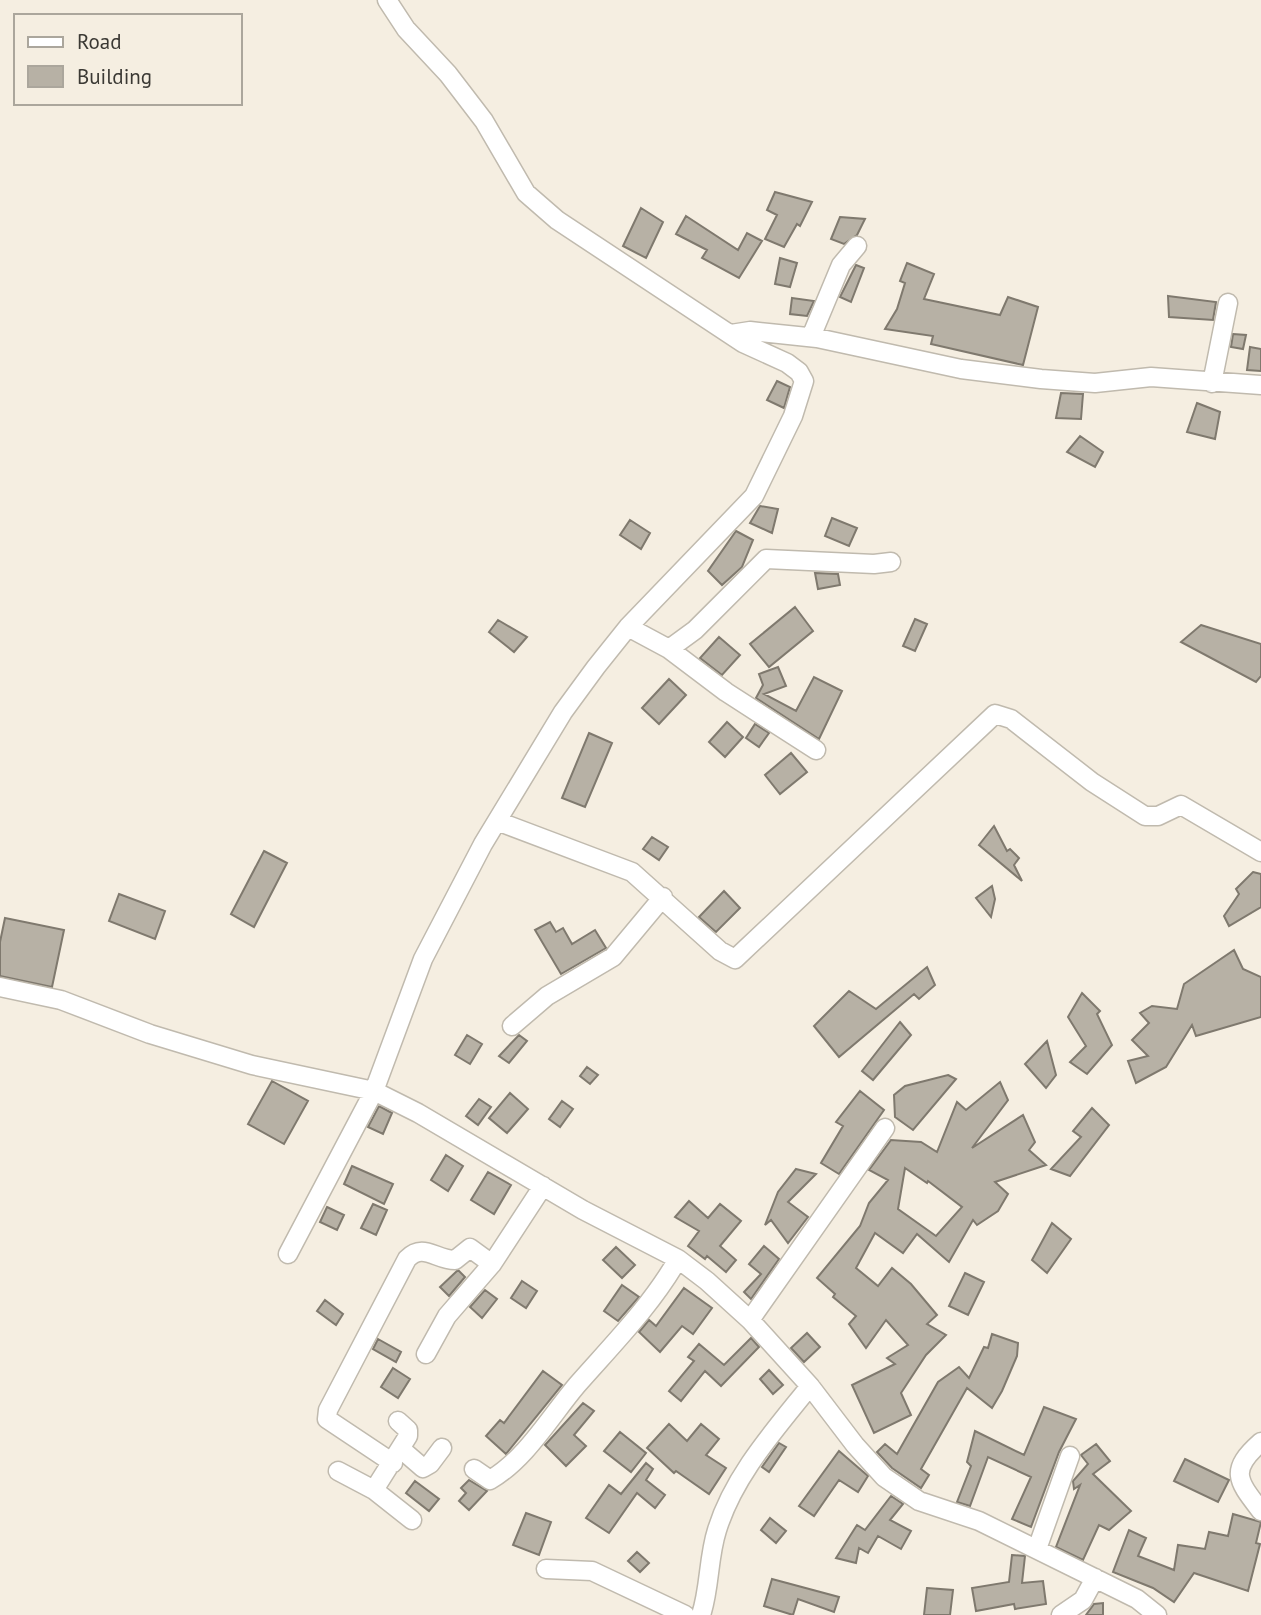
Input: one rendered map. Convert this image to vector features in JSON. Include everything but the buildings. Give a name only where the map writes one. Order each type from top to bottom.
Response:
[{"type":"street","points":[[288,1254],[374,1091],[423,959],[497,821],[563,712],[628,626],[754,496],[796,407],[804,381],[799,372],[731,334],[557,220],[526,193],[484,121],[448,74],[406,29],[387,0]]},
{"type":"street","points":[[811,337],[841,265],[857,246]]},
{"type":"street","points":[[1212,383],[1228,303]]},
{"type":"street","points":[[731,334],[750,331],[811,337],[961,369],[1041,379],[1095,383],[1151,377],[1212,383],[1261,384]]},
{"type":"street","points":[[669,649],[695,630],[766,559],[874,564],[891,562]]},
{"type":"street","points":[[628,626],[669,649],[726,692],[816,750]]},
{"type":"street","points":[[497,821],[624,868],[663,897],[720,951],[735,959],[995,714],[1011,719],[1091,782],[1145,817],[1158,816],[1181,805],[1261,852]]},
{"type":"street","points":[[512,1026],[538,1002],[613,957],[663,897]]},
{"type":"street","points":[[0,987],[61,1000],[150,1034],[252,1065],[374,1091],[418,1113],[543,1186],[678,1259],[750,1321],[810,1386],[855,1445],[884,1477],[919,1502],[979,1521],[1137,1599],[1157,1615]]},
{"type":"street","points":[[750,1321],[885,1128]]},
{"type":"street","points":[[426,1354],[447,1316],[492,1264],[543,1186]]},
{"type":"street","points":[[442,1448],[430,1464],[423,1468],[327,1419],[328,1409],[407,1259],[415,1251],[426,1251],[455,1260],[470,1248],[492,1264]]},
{"type":"street","points":[[474,1469],[490,1480],[515,1462],[664,1284],[678,1259]]},
{"type":"street","points":[[701,1615],[715,1536],[722,1518],[754,1458],[810,1386]]},
{"type":"street","points":[[374,1490],[397,1456],[409,1432],[398,1421]]},
{"type":"street","points":[[1261,1442],[1244,1460],[1238,1475],[1240,1484],[1261,1511]]},
{"type":"street","points":[[1037,1549],[1070,1456]]},
{"type":"street","points":[[338,1471],[374,1490],[412,1520]]},
{"type":"street","points":[[546,1569],[592,1571],[685,1615]]},
{"type":"street","points":[[1061,1615],[1083,1600],[1095,1578]]}]
